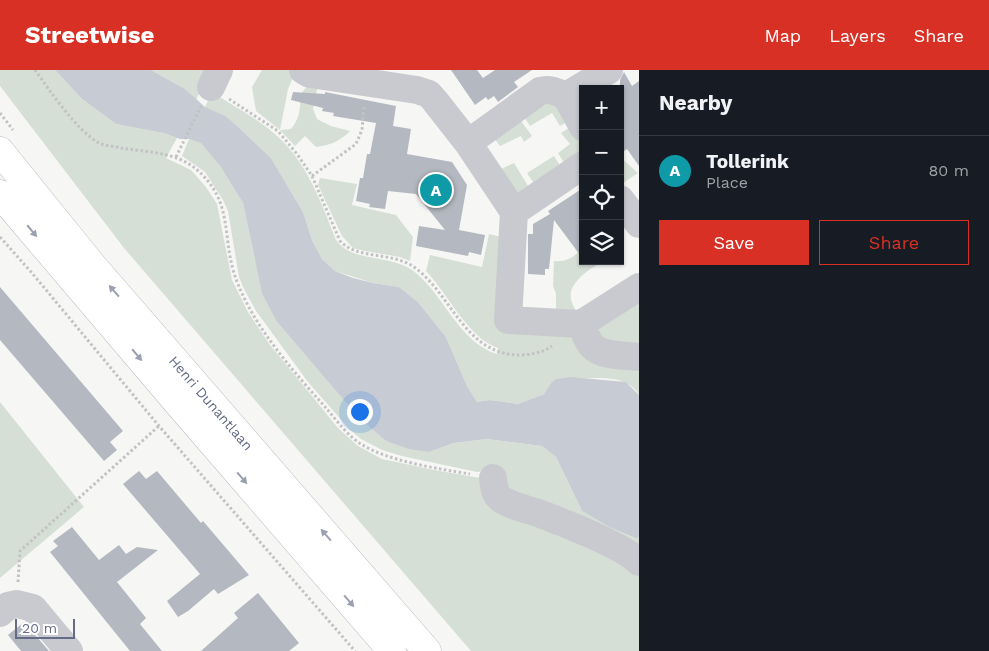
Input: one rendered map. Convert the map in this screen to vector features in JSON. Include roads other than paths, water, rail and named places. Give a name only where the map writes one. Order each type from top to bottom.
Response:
[{"type":"main road","name":"Henri Dunantlaan","points":[[0,151],[92,265],[427,651]]},
{"type":"main road","name":"Henri Dunantlaan","points":[[0,194],[392,651]]},
{"type":"street","points":[[303,70],[310,74],[423,91],[429,94],[468,143],[514,212],[508,320],[581,324],[639,287]]},
{"type":"street","points":[[566,96],[609,70]]},
{"type":"street","points":[[468,143],[540,91],[546,89],[566,96],[579,120]]},
{"type":"street","points":[[514,212],[579,169]]},
{"type":"street","points":[[581,324],[592,346],[599,351],[639,357]]},
{"type":"street","points":[[493,478],[494,489],[501,499],[610,544],[636,558],[639,562]]},
{"type":"street","points":[[8,608],[33,608],[69,651]]},
{"type":"place","name":"Tollerink","points":[[436,190]]}]
